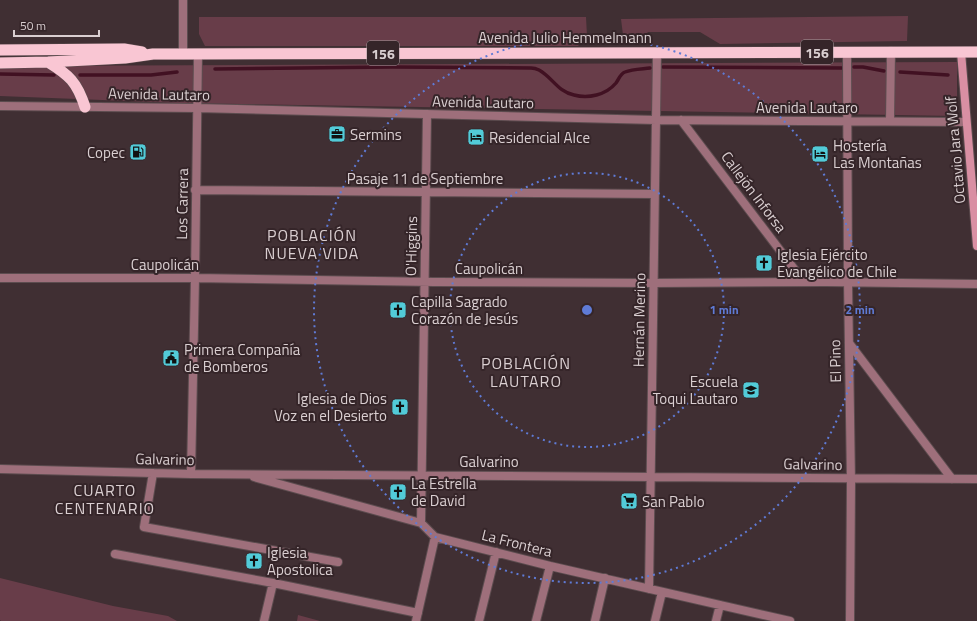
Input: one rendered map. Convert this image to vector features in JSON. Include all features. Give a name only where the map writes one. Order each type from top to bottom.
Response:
[{"type":"highway","name":"Avenida Julio Hemmelmann","points":[[0,50],[124,49],[153,54]]},
{"type":"highway","name":"Avenida Julio Hemmelmann","points":[[0,63],[125,58],[153,54],[977,52]]},
{"type":"highway","points":[[48,62],[64,72],[73,81],[81,94],[85,107]]},
{"type":"main road","name":"Octavio Jara Wolf","points":[[961,52],[977,246]]},
{"type":"street","points":[[183,0],[183,54]]},
{"type":"street","name":"Hernán Merino","points":[[649,589],[657,52]]},
{"type":"street","name":"El Pino","points":[[847,52],[851,478],[850,621]]},
{"type":"street","points":[[890,121],[891,52]]},
{"type":"street","name":"Los Carrera","points":[[191,474],[198,54]]},
{"type":"street","name":"Avenida Lautaro","points":[[0,106],[197,108],[656,120],[966,122]]},
{"type":"street","name":"O'Higgins","points":[[421,523],[427,114]]},
{"type":"street","name":"Callejón Inforsa","points":[[681,120],[804,282]]},
{"type":"street","name":"Pasaje 11 de Septiembre","points":[[196,190],[655,194]]},
{"type":"street","name":"Caupolicán","points":[[0,278],[195,278],[424,282],[848,282],[977,284]]},
{"type":"street","points":[[849,343],[952,479]]},
{"type":"street","name":"Galvarino","points":[[0,469],[191,474],[977,479]]},
{"type":"street","points":[[153,473],[144,527],[338,562]]},
{"type":"street","points":[[115,554],[273,583],[417,617],[435,537],[421,523],[245,474]]},
{"type":"street","name":"La Frontera","points":[[435,537],[550,566],[774,619],[790,621]]},
{"type":"street","points":[[479,621],[496,552]]},
{"type":"street","points":[[536,621],[550,566]]},
{"type":"street","points":[[595,621],[605,578]]},
{"type":"street","points":[[264,621],[273,583]]},
{"type":"street","points":[[655,621],[662,592]]},
{"type":"street","points":[[716,621],[720,605]]},
{"type":"shaded area","points":[[908,16],[907,41],[720,44],[700,32],[648,32],[642,38],[627,39],[623,35],[621,19]]},
{"type":"shaded area","points":[[199,17],[586,17],[587,36],[578,46],[205,46],[199,34]]},
{"type":"shaded area","points":[[957,62],[957,116],[179,103],[0,96],[0,66]]},
{"type":"shaded area","points":[[0,578],[113,606],[168,616],[177,621],[1,621]]},
{"type":"shaded area","points":[[298,615],[320,621],[297,621]]},
{"type":"waterway","points":[[215,69],[392,67],[532,68],[544,73],[559,88],[568,93],[579,96],[591,96],[602,93],[612,87],[625,72],[650,68]]},
{"type":"waterway","points":[[663,67],[842,68]]},
{"type":"waterway","points":[[854,67],[884,71]]},
{"type":"waterway","points":[[80,75],[151,75],[177,72]]},
{"type":"waterway","points":[[900,72],[948,75]]},
{"type":"waterway","points":[[0,74],[54,75]]},
{"type":"place","name":"Sermins","points":[[337,134]]},
{"type":"place","name":"Residencial Alce","points":[[476,137]]},
{"type":"place","name":"Copec","points":[[138,152]]},
{"type":"place","name":"Hostería Las Montañas","points":[[820,154]]},
{"type":"place","name":"Iglesia Ejército Evangélico de Chile","points":[[764,263]]},
{"type":"place","name":"Capilla Sagrado Corazón de Jesús","points":[[398,310]]},
{"type":"place","name":"Primera Compañía de Bomberos","points":[[171,358]]},
{"type":"place","name":"Escuela Toqui Lautaro","points":[[751,390]]},
{"type":"place","name":"Iglesia de Dios Voz en el Desierto","points":[[400,407]]},
{"type":"place","name":"La Estrella de David","points":[[398,492]]},
{"type":"place","name":"San Pablo","points":[[629,501]]},
{"type":"place","name":"Iglesia Apostolica","points":[[254,561]]},
{"type":"district","name":"POBLACIÓN NUEVA VIDA","points":[[312,244]]},
{"type":"district","name":"POBLACIÓN LAUTARO","points":[[526,372]]},
{"type":"district","name":"CUARTO CENTENARIO","points":[[105,499]]}]
